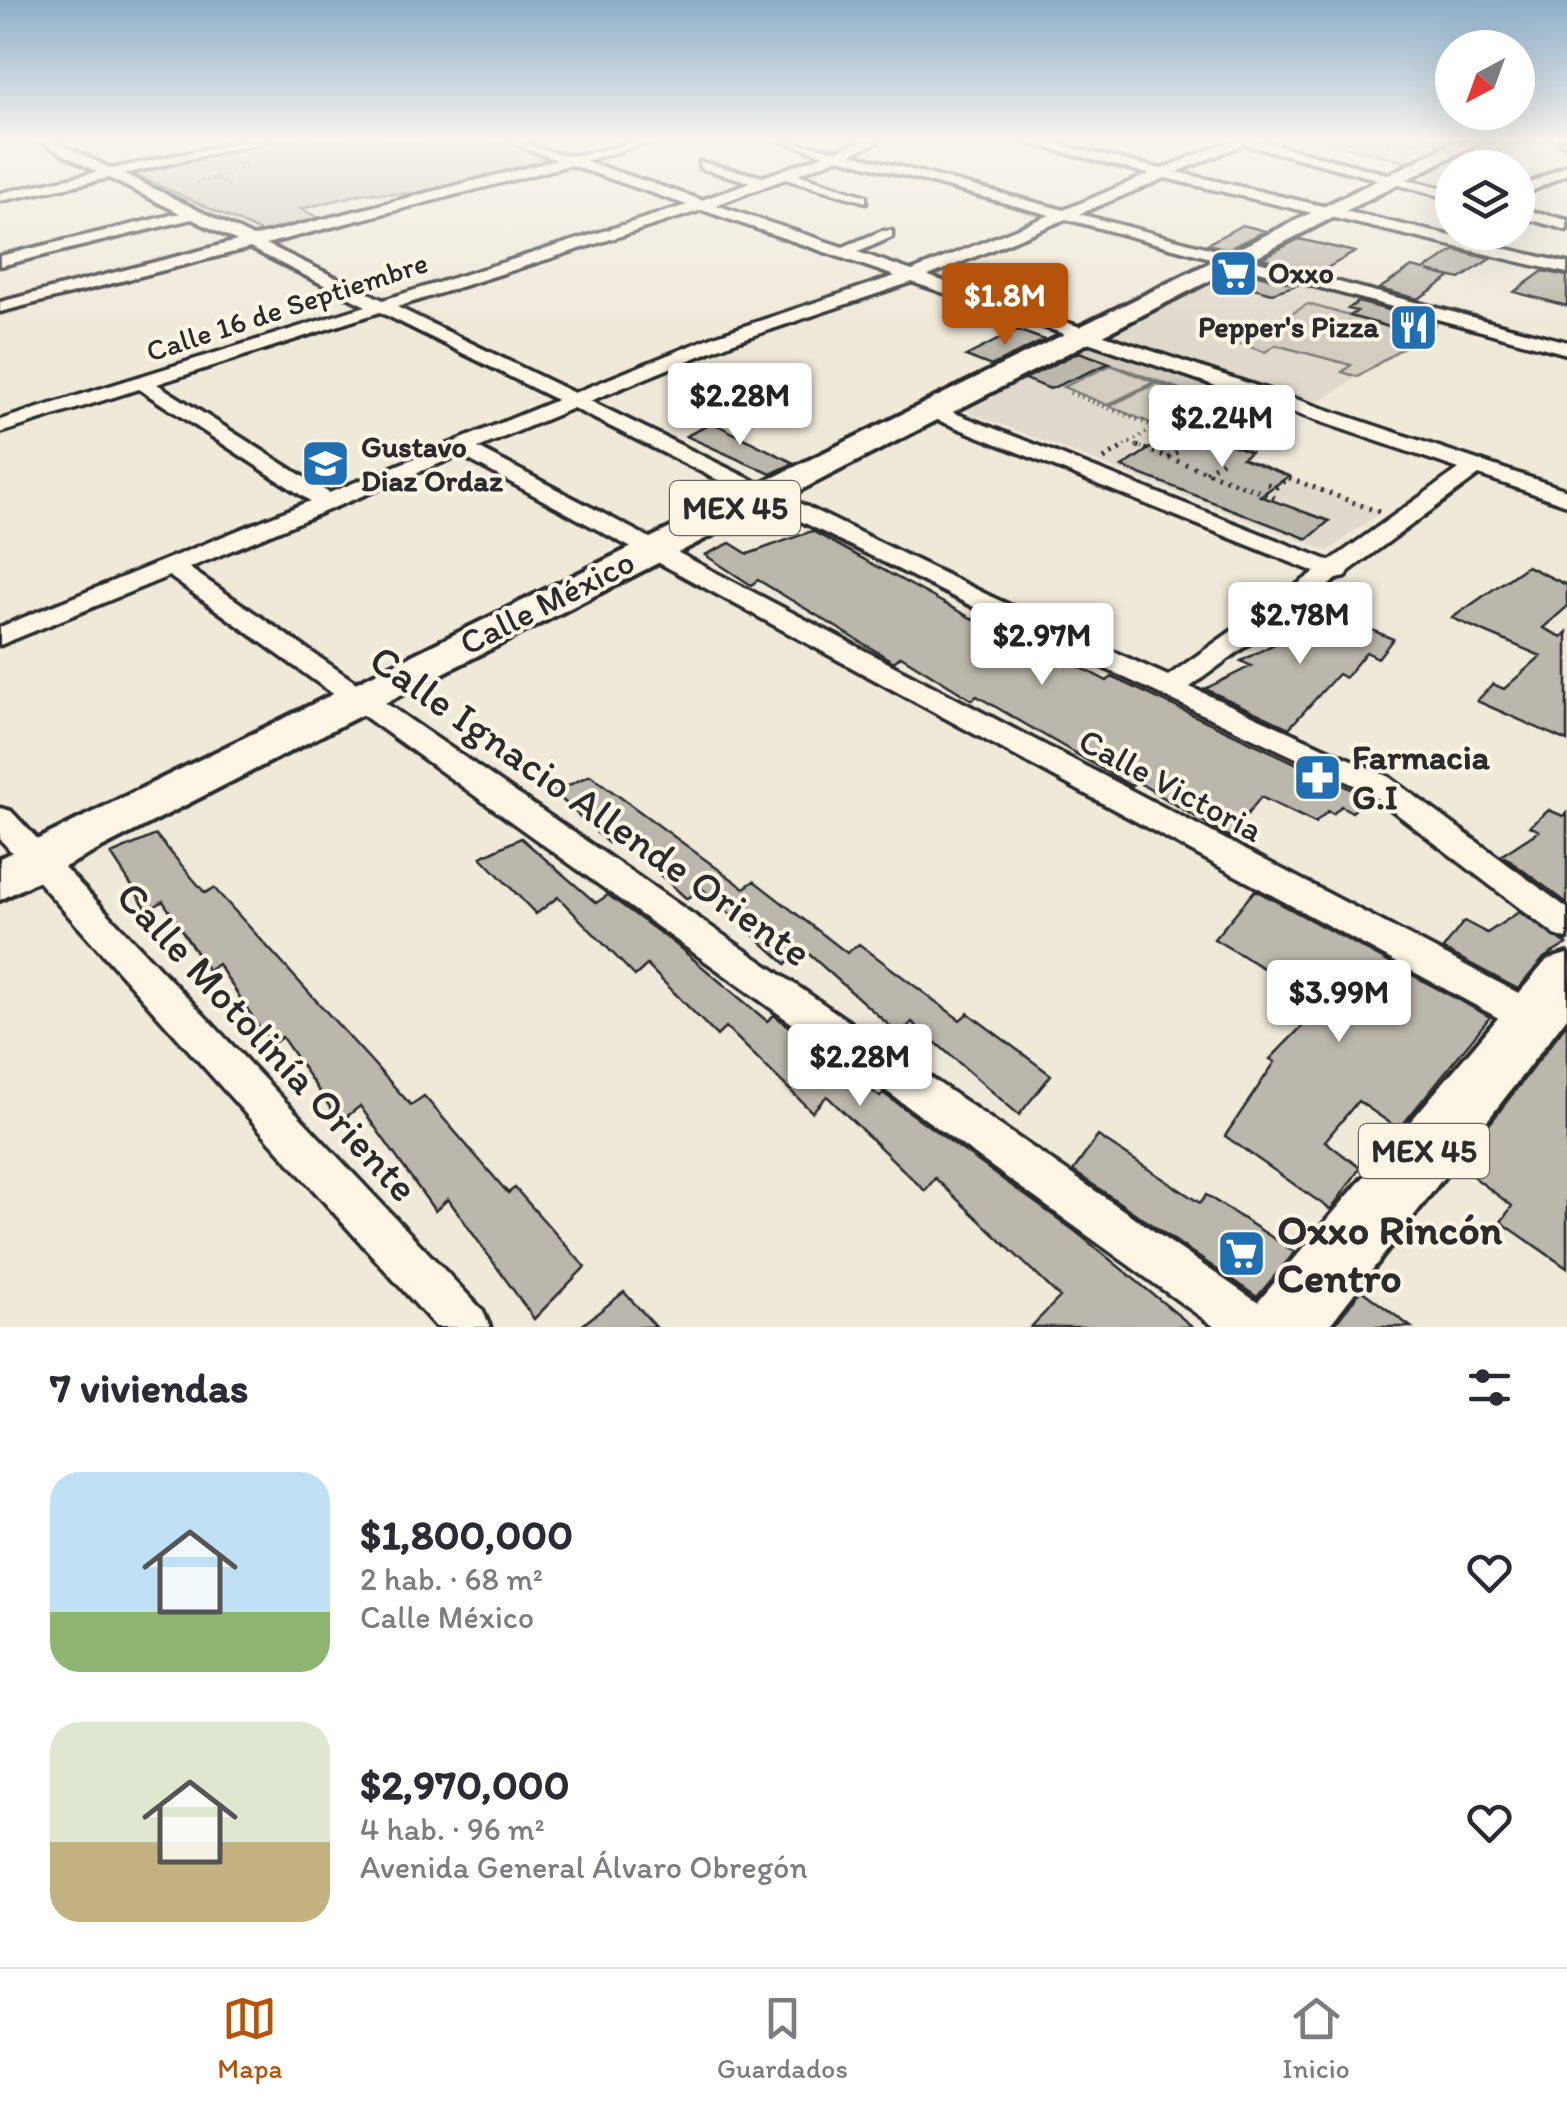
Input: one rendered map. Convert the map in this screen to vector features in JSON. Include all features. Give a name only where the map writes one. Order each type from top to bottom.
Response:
[{"type":"main road","name":"Calle México","points":[[0,880],[650,549],[1345,203]]},
{"type":"main road","name":"MEX 45","points":[[1282,1327],[1549,997]]},
{"type":"street","points":[[176,203],[763,494],[1378,784],[1567,926]]},
{"type":"street","points":[[0,307],[404,203]]},
{"type":"street","points":[[696,203],[1567,498]]},
{"type":"street","name":"Calle 16 de Septiembre","points":[[0,427],[708,203]]},
{"type":"street","points":[[1015,203],[1567,348]]},
{"type":"street","points":[[0,636],[724,339],[911,276],[1092,203]]},
{"type":"street","points":[[1294,203],[1567,268]]},
{"type":"street","points":[[0,261],[199,214]]},
{"type":"street","points":[[1535,217],[1567,225]]},
{"type":"street","points":[[842,253],[887,234]]},
{"type":"street","points":[[142,382],[326,500]]},
{"type":"street","points":[[930,410],[1337,572]]},
{"type":"street","name":"Calle Victoria","points":[[459,446],[650,549],[1549,997]]},
{"type":"street","points":[[1170,688],[1337,572],[1476,468]]},
{"type":"street","name":"Calle Ignacio Allende Oriente","points":[[170,565],[1254,1327]]},
{"type":"street","name":"Calle Motolinía Oriente","points":[[0,819],[467,1327]]},
{"type":"path","points":[[1070,393],[1156,427],[1099,462]]},
{"type":"path","points":[[1130,443],[1279,499]]},
{"type":"path","points":[[1168,458],[1179,451]]},
{"type":"path","points":[[1206,472],[1222,461]]},
{"type":"path","points":[[1257,491],[1270,482],[1277,488],[1289,478],[1380,512]]},
{"type":"shaded area","points":[[197,203],[325,203],[301,209],[321,219],[265,234]]},
{"type":"shaded area","points":[[1213,277],[1271,294],[1294,280],[1372,301],[1350,316],[1308,304],[1277,324],[1388,357],[1318,403],[1105,331]]},
{"type":"shaded area","points":[[1308,304],[1420,336],[1358,377],[1342,372],[1351,365],[1276,345],[1265,352],[1241,344]]},
{"type":"shaded area","points":[[1086,343],[1222,390],[1166,419],[1211,447],[1382,511],[1328,551],[956,407],[1019,377],[1050,389],[1108,363],[1073,350]]},
{"type":"shaded area","points":[[1086,343],[1222,390],[1206,399],[1073,350]]},
{"type":"shaded area","points":[[1111,365],[1154,382],[1107,405],[1063,387]]},
{"type":"shaded area","points":[[1157,383],[1203,400],[1155,425],[1109,406]]},
{"type":"building","points":[[1242,225],[1266,231],[1228,249],[1207,244]]},
{"type":"building","points":[[1299,239],[1355,252],[1318,273],[1262,258]]},
{"type":"building","points":[[1455,250],[1490,259],[1460,279],[1427,271],[1451,277],[1418,299],[1379,289],[1412,267],[1424,270]]},
{"type":"building","points":[[1239,270],[1297,285],[1272,293],[1221,279]]},
{"type":"building","points":[[1543,271],[1567,276],[1567,306],[1514,292]]},
{"type":"building","points":[[1358,302],[1435,322],[1430,338],[1350,316],[1357,311],[1348,309]]},
{"type":"building","points":[[1017,330],[1045,340],[991,366],[966,356]]},
{"type":"building","points":[[1079,352],[1110,363],[1050,389],[1025,379]]},
{"type":"building","points":[[1215,405],[1266,423],[1232,445],[1251,452],[1242,458],[1289,476],[1260,496],[1329,521],[1308,539],[1122,467]]},
{"type":"building","points":[[713,423],[794,463],[771,474],[686,436]]},
{"type":"building","points":[[812,531],[1026,648],[1034,643],[1107,681],[1112,677],[1370,798],[1352,812],[1341,806],[1333,814],[1328,811],[1315,823],[1261,797],[1229,837],[1136,781],[1131,786],[977,696],[972,700],[901,656],[894,662],[758,580],[751,585],[705,555],[730,543],[748,554]]},
{"type":"building","points":[[1527,566],[1567,585],[1567,607],[1543,628],[1562,637],[1567,632],[1567,741],[1477,701],[1493,684],[1504,689],[1541,656],[1452,618]]},
{"type":"building","points":[[1328,611],[1393,639],[1378,658],[1366,652],[1345,678],[1338,674],[1289,728],[1205,689],[1251,666],[1241,661],[1276,643],[1270,640]]},
{"type":"building","points":[[590,775],[744,888],[754,881],[847,953],[859,944],[960,1020],[968,1013],[1051,1075],[1019,1115],[912,1022],[900,1035],[802,948],[786,964],[701,888],[687,899],[617,836],[608,843],[554,792]]},
{"type":"building","points":[[1549,810],[1563,816],[1567,813],[1567,903],[1502,855],[1539,831],[1530,826]]},
{"type":"building","points":[[156,835],[205,893],[214,888],[411,1105],[424,1096],[508,1193],[515,1188],[585,1267],[534,1319],[448,1199],[435,1211],[360,1106],[340,1122],[282,1037],[271,1045],[218,964],[208,971],[163,901],[148,911],[111,854]]},
{"type":"building","points":[[521,838],[596,903],[608,895],[674,943],[767,1021],[774,1015],[880,1097],[883,1093],[1075,1231],[1193,1327],[1031,1327],[1060,1297],[935,1178],[925,1191],[827,1096],[812,1112],[726,1027],[717,1036],[647,965],[635,976],[558,897],[536,914],[481,857]]},
{"type":"building","points":[[1255,890],[1490,1017],[1399,1129],[1358,1101],[1325,1141],[1360,1168],[1331,1210],[1225,1136],[1275,1062],[1270,1059],[1324,1004],[1214,939]]},
{"type":"building","points":[[1519,912],[1567,944],[1544,958],[1518,989],[1443,949],[1464,921],[1487,933]]},
{"type":"building","points":[[1567,1023],[1567,1268],[1501,1222],[1512,1206],[1458,1165]]},
{"type":"building","points":[[1098,1136],[1200,1203],[1206,1195],[1295,1252],[1257,1297],[1073,1171]]},
{"type":"building","points":[[1361,1290],[1411,1327],[1333,1327]]},
{"type":"building","points":[[624,1292],[656,1327],[580,1327]]},
{"type":"place","name":"Oxxo","points":[[1233,273]]},
{"type":"place","name":"Pepper's Pizza","points":[[1414,327]]},
{"type":"place","name":"Gustavo Diaz Ordaz","points":[[326,464]]},
{"type":"place","name":"Farmacia G.I","points":[[1317,777]]},
{"type":"place","name":"Oxxo Rincón Centro","points":[[1242,1253]]}]
